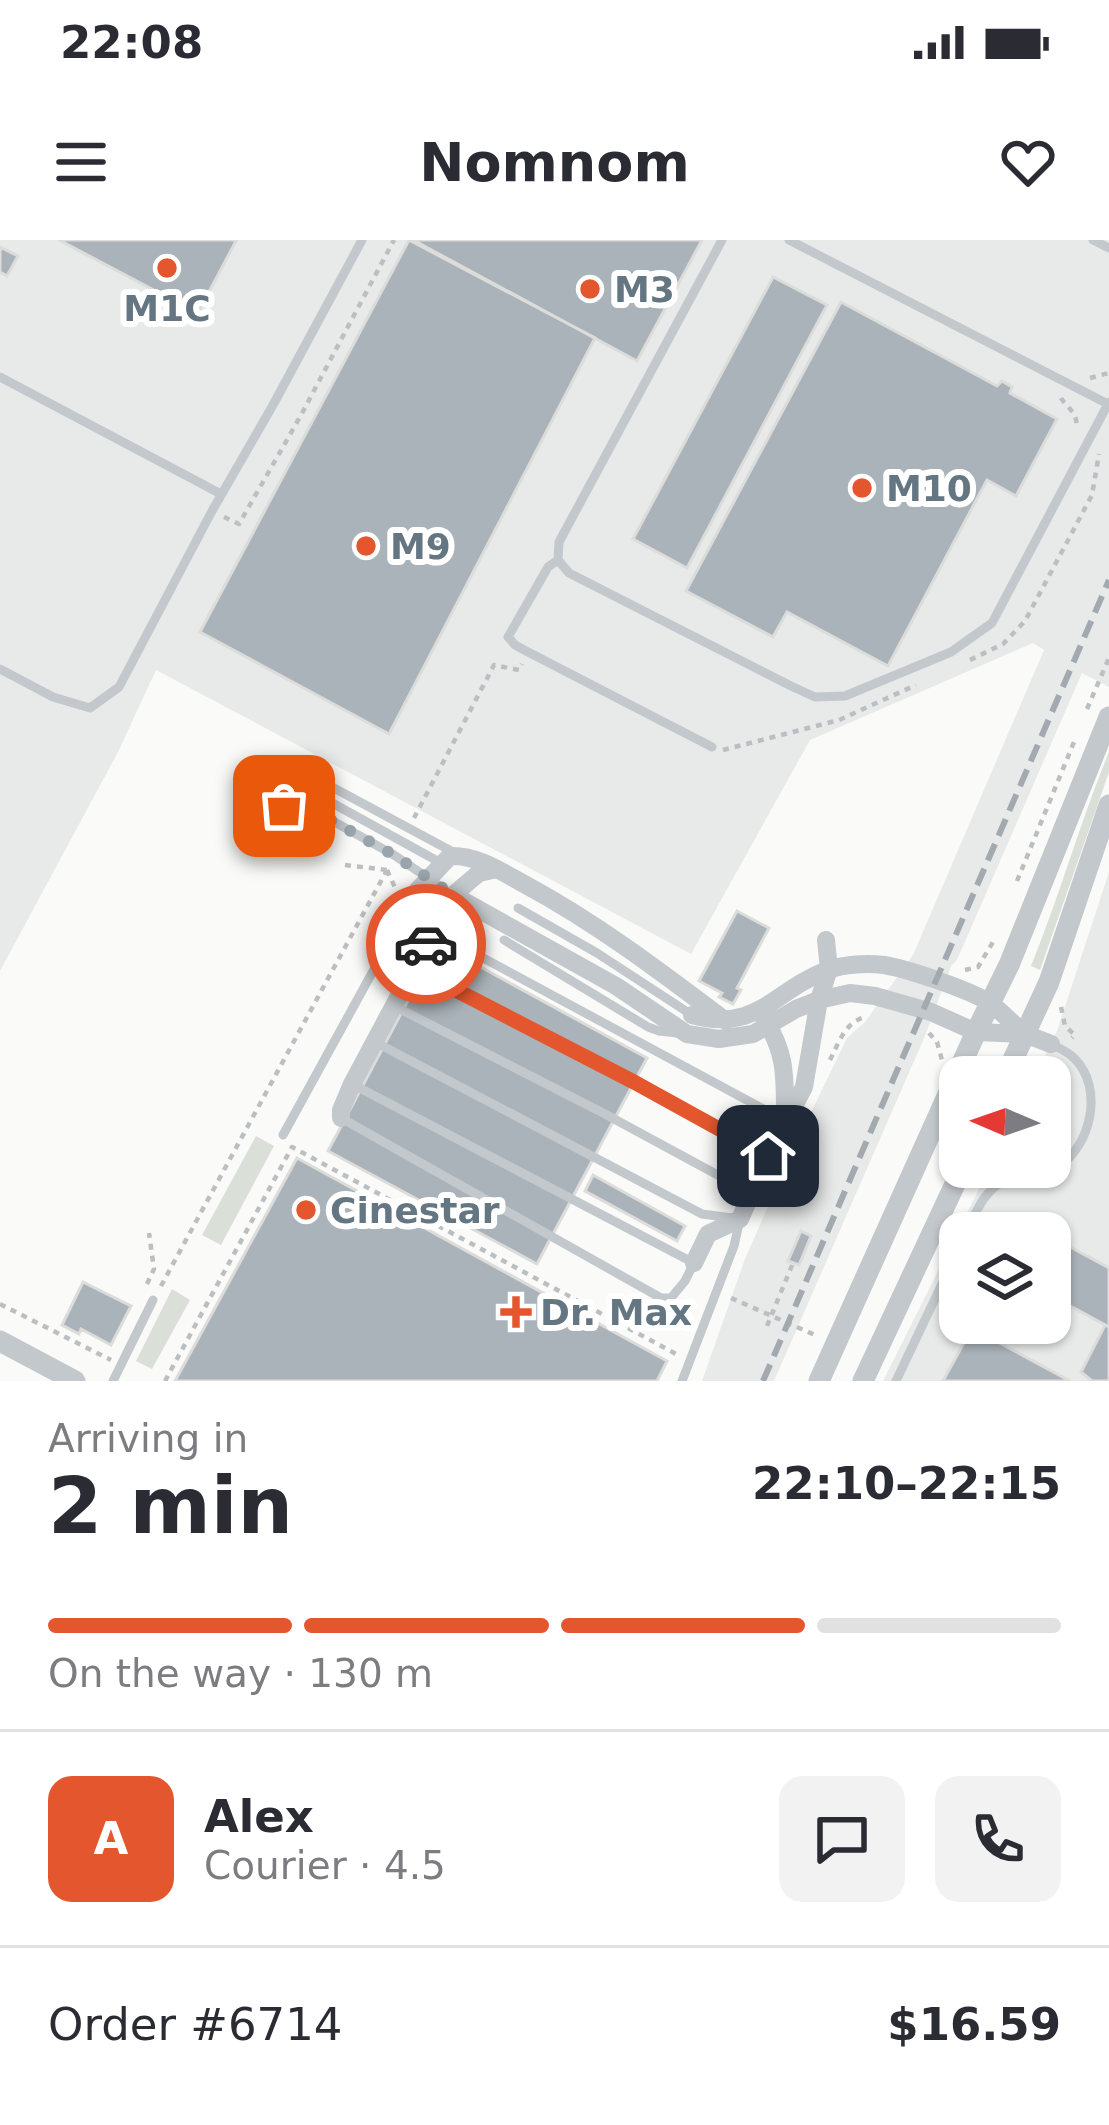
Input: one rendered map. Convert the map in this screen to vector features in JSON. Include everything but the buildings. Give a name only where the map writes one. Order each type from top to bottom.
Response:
[{"type":"street","points":[[819,1381],[1015,951],[1109,718]]},
{"type":"street","points":[[1015,1056],[1049,982],[1109,805]]},
{"type":"street","points":[[429,877],[471,857],[496,869],[648,960],[726,1021]]},
{"type":"street","points":[[341,1118],[352,1084],[453,895],[479,873],[496,869]]},
{"type":"street","points":[[453,895],[719,1039],[753,1034],[764,1017],[829,969],[886,965],[990,1004],[1025,1034],[1058,1048]]},
{"type":"street","points":[[694,1263],[708,1234],[740,1220],[804,1087],[829,969],[826,940]]},
{"type":"street","points":[[690,1024],[764,1017],[850,993],[940,1015],[976,1032],[1025,1034]]},
{"type":"street","points":[[764,1017],[779,1044],[785,1073],[785,1120]]},
{"type":"street","points":[[863,1381],[953,1188]]},
{"type":"street","points":[[0,1340],[75,1381]]},
{"type":"lane","points":[[0,669],[53,697],[90,708],[119,687],[362,240]]},
{"type":"lane","points":[[722,240],[559,542],[558,560],[569,573],[791,686],[815,697],[845,696],[951,652],[992,623],[1108,403],[789,240]]},
{"type":"lane","points":[[1094,240],[1109,248]]},
{"type":"lane","points":[[0,377],[221,494]]},
{"type":"lane","points":[[558,560],[548,567],[508,637],[528,652],[712,747]]},
{"type":"lane","points":[[284,806],[317,784],[332,788],[429,877]]},
{"type":"lane","points":[[302,791],[316,794],[453,895]]},
{"type":"lane","points":[[302,791],[331,820],[429,877]]},
{"type":"lane","points":[[283,1135],[429,877]]},
{"type":"lane","points":[[518,908],[597,953],[690,1024]]},
{"type":"lane","points":[[433,931],[785,1120]]},
{"type":"lane","points":[[503,940],[648,1027],[658,1031],[690,1024]]},
{"type":"lane","points":[[413,968],[768,1156]]},
{"type":"lane","points":[[394,1006],[751,1192]]},
{"type":"lane","points":[[375,1042],[702,1214],[740,1220],[682,1381]]},
{"type":"lane","points":[[976,1212],[993,1188],[1052,1171],[1083,1141],[1090,1118],[1088,1085],[1078,1061],[1058,1048]]},
{"type":"lane","points":[[341,1118],[661,1298],[671,1298],[694,1263],[352,1084]]},
{"type":"lane","points":[[896,1381],[939,1290]]},
{"type":"lane","points":[[113,1381],[153,1300]]},
{"type":"path","points":[[212,511],[239,524],[394,240]]},
{"type":"path","points":[[963,663],[1003,644],[1025,621],[1092,495],[1100,452],[1074,438],[1077,422],[1070,407],[1060,400],[1072,372],[1092,379],[1109,373]]},
{"type":"path","points":[[419,809],[494,665],[520,670],[528,652]]},
{"type":"path","points":[[712,747],[726,750],[839,720],[924,682]]},
{"type":"path","points":[[345,865],[429,877]]},
{"type":"path","points":[[153,1300],[387,870]]},
{"type":"path","points":[[964,970],[978,967],[994,940]]},
{"type":"path","points":[[1057,1056],[1058,1048],[1075,1035],[1065,1026],[1061,1008]]},
{"type":"path","points":[[932,1037],[940,1056]]},
{"type":"path","points":[[165,1381],[292,1148],[678,1355],[671,1368]]},
{"type":"path","points":[[767,1326],[793,1263]]},
{"type":"path","points":[[726,1296],[815,1335]]},
{"type":"path","points":[[0,1304],[121,1366]]},
{"type":"shaded area","points":[[0,240],[1109,240],[1109,687],[1082,673],[774,1381],[702,1381],[745,1259],[791,1154],[847,1038],[865,1022],[913,955],[1044,650],[1033,643],[810,740],[691,954],[156,670],[118,752],[0,971]]},
{"type":"shaded area","points":[[1109,752],[1109,772],[1040,970],[1031,966]]},
{"type":"shaded area","points":[[1109,872],[1109,1381],[883,1381],[939,1269],[939,1344],[1071,1344],[1071,1212],[968,1212],[980,1188],[1071,1188],[1071,1056],[1045,1056]]},
{"type":"shaded area","points":[[256,1136],[274,1146],[221,1245],[202,1235]]},
{"type":"shaded area","points":[[172,1289],[190,1300],[152,1369],[136,1361]]},
{"type":"railway","points":[[763,1381],[1109,580]]},
{"type":"way so far","points":[[284,806],[302,791],[331,820],[453,895],[426,944]]},
{"type":"place","name":"M1C","points":[[167,268]]},
{"type":"place","name":"M3","points":[[590,289]]},
{"type":"place","name":"M10","points":[[862,488]]},
{"type":"place","name":"M9","points":[[366,546]]},
{"type":"place","name":"Cinestar","points":[[306,1210]]},
{"type":"place","name":"Dr. Max","points":[[516,1312]]},
{"type":"route","points":[[426,944],[413,968],[768,1156]]}]
